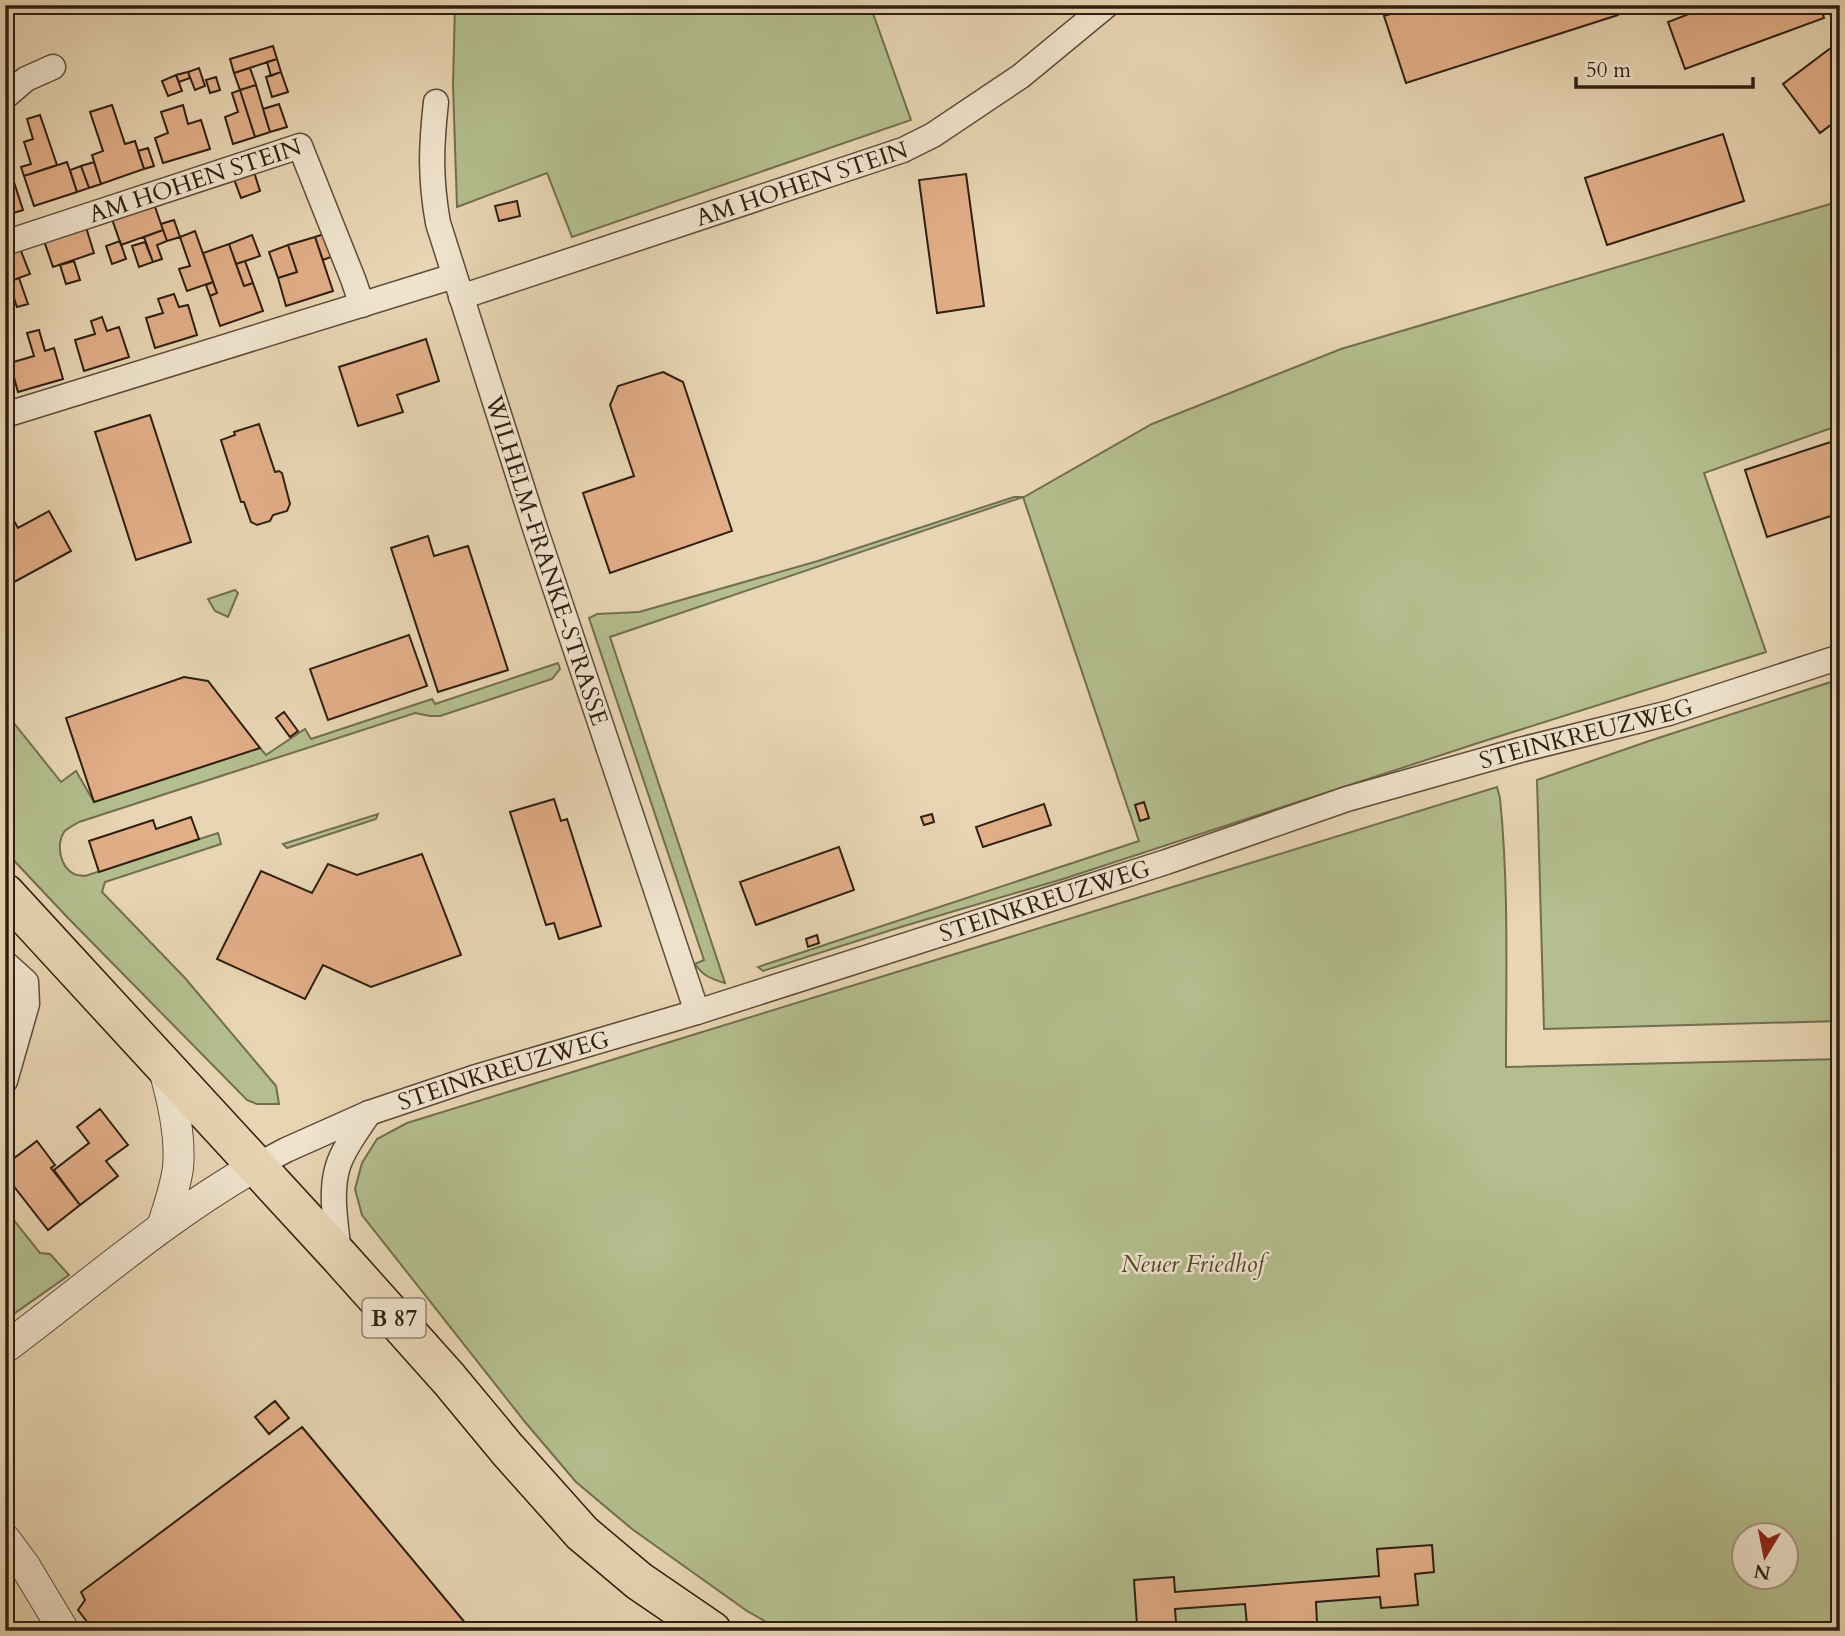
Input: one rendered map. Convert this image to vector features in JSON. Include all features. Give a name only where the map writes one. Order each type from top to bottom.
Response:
[{"type":"main road","name":"B 87","points":[[5,893],[339,1256],[582,1533],[639,1581],[712,1631]]},
{"type":"street","name":"AM HOHEN STEIN","points":[[5,415],[362,305],[458,286],[903,150],[933,135],[1021,76],[1107,5]]},
{"type":"street","points":[[5,97],[26,79],[53,67]]},
{"type":"street","name":"WILHELM-FRANKE-STRASSE","points":[[436,102],[431,147],[433,195],[438,223],[535,528],[697,1012]]},
{"type":"street","name":"AM HOHEN STEIN","points":[[5,243],[300,146],[362,305]]},
{"type":"street","name":"STEINKREUZWEG","points":[[256,1166],[369,1113],[473,1078],[697,1012],[1166,862],[1347,799],[1520,750],[1669,713],[1840,657]]},
{"type":"street","points":[[5,963],[26,982],[27,1004],[5,1081]]},
{"type":"street","points":[[162,1062],[173,1108],[178,1148],[178,1168],[173,1193],[162,1227]]},
{"type":"street","points":[[339,1256],[335,1196],[337,1168],[369,1113]]},
{"type":"street","points":[[5,1348],[162,1227],[212,1191],[256,1166]]},
{"type":"street","points":[[5,1539],[25,1566],[64,1631]]},
{"type":"green space","points":[[455,5],[870,5],[911,120],[572,237],[547,173],[457,207],[453,85]]},
{"type":"green space","points":[[1840,201],[1840,425],[1704,473],[1766,652],[1063,879],[763,971],[758,967],[1139,841],[1023,497],[1152,424],[1341,349]]},
{"type":"green space","points":[[1014,497],[1023,497],[610,637],[725,983],[704,974],[695,964],[704,960],[589,618],[597,614],[639,612],[818,561]]},
{"type":"green space","points":[[235,590],[238,593],[228,617],[215,611],[208,599]]},
{"type":"green space","points":[[558,663],[560,669],[552,679],[440,716],[415,713],[79,822],[64,832],[60,849],[65,866],[74,874],[85,876],[218,833],[221,844],[105,882],[102,892],[185,978],[276,1086],[279,1104],[257,1104],[247,1100],[5,851],[5,712],[61,782],[76,771],[94,802],[260,748],[266,755],[305,729],[311,739],[432,699],[435,704]]},
{"type":"green space","points":[[1840,679],[1840,1021],[1544,1029],[1537,780]]},
{"type":"green space","name":"Neuer Friedhof","points":[[1497,787],[1503,832],[1506,899],[1506,1067],[1840,1059],[1840,1631],[782,1631],[747,1611],[632,1529],[576,1482],[525,1422],[362,1215],[355,1189],[362,1163],[377,1139],[407,1123]]},
{"type":"green space","points":[[378,814],[376,819],[287,848],[283,844]]},
{"type":"green space","points":[[5,1209],[40,1253],[50,1254],[69,1275],[5,1320]]},
{"type":"building","points":[[1419,5],[1615,5],[1618,15],[1406,83],[1384,16]]},
{"type":"building","points":[[1712,5],[1820,5],[1824,18],[1685,69],[1668,22]]},
{"type":"building","points":[[1840,41],[1840,118],[1820,133],[1783,84]]},
{"type":"building","points":[[273,46],[277,59],[234,73],[230,59]]},
{"type":"building","points":[[277,59],[281,72],[271,76],[267,62]]},
{"type":"building","points":[[199,68],[205,86],[195,90],[188,72]]},
{"type":"building","points":[[250,68],[256,85],[240,90],[234,73]]},
{"type":"building","points":[[188,72],[190,78],[179,82],[176,75]]},
{"type":"building","points":[[281,72],[288,92],[272,97],[266,77]]},
{"type":"building","points":[[176,75],[182,91],[168,96],[162,81]]},
{"type":"building","points":[[216,77],[220,90],[210,93],[206,80]]},
{"type":"building","points":[[256,85],[270,132],[255,137],[240,90]]},
{"type":"building","points":[[240,90],[255,137],[233,144],[225,117],[238,112],[232,93]]},
{"type":"building","points":[[279,104],[287,127],[270,132],[263,109]]},
{"type":"building","points":[[112,105],[125,144],[135,141],[144,169],[101,184],[92,155],[103,151],[90,112]]},
{"type":"building","points":[[183,105],[188,124],[201,120],[210,149],[163,163],[155,138],[168,133],[161,112]]},
{"type":"building","points":[[40,115],[57,165],[24,176],[21,167],[31,164],[24,142],[33,139],[27,119]]},
{"type":"building","points":[[1723,134],[1744,201],[1607,245],[1585,178]]},
{"type":"building","points":[[148,148],[154,166],[144,169],[138,151]]},
{"type":"building","points":[[67,162],[77,192],[34,206],[24,176]]},
{"type":"building","points":[[94,162],[101,184],[89,188],[81,166]]},
{"type":"building","points":[[81,166],[89,188],[77,192],[70,170]]},
{"type":"building","points":[[254,172],[260,191],[241,198],[234,179]]},
{"type":"building","points":[[966,174],[984,306],[937,313],[919,180]]},
{"type":"building","points":[[14,182],[23,210],[10,214],[5,199],[5,185]]},
{"type":"building","points":[[153,201],[163,230],[121,245],[111,216]]},
{"type":"building","points":[[517,201],[520,216],[499,221],[495,206]]},
{"type":"building","points":[[174,220],[180,237],[167,241],[161,224]]},
{"type":"building","points":[[85,224],[94,253],[53,267],[43,238]]},
{"type":"building","points":[[163,230],[167,241],[157,245],[162,259],[153,262],[144,237]]},
{"type":"building","points":[[195,231],[213,282],[187,291],[179,269],[190,266],[180,237]]},
{"type":"building","points":[[324,234],[331,257],[323,260],[315,237]]},
{"type":"building","points":[[252,235],[260,256],[236,264],[229,244]]},
{"type":"building","points":[[315,237],[333,291],[286,306],[278,278],[297,272],[288,245]]},
{"type":"building","points":[[120,241],[126,259],[112,264],[106,246]]},
{"type":"building","points":[[145,242],[153,262],[139,267],[132,246]]},
{"type":"building","points":[[229,244],[244,286],[253,283],[263,311],[220,326],[210,296],[217,293],[203,253]]},
{"type":"building","points":[[288,245],[297,272],[278,278],[269,252]]},
{"type":"building","points":[[19,246],[30,274],[5,283],[5,251]]},
{"type":"building","points":[[74,261],[80,280],[66,284],[60,265]]},
{"type":"building","points":[[245,261],[253,283],[244,286],[236,264]]},
{"type":"building","points":[[19,278],[28,304],[17,307],[8,282]]},
{"type":"building","points":[[8,282],[15,301],[5,305],[5,283]]},
{"type":"building","points":[[213,282],[217,293],[210,296],[206,285]]},
{"type":"building","points":[[174,294],[179,307],[188,305],[197,335],[155,348],[146,318],[163,313],[158,299]]},
{"type":"building","points":[[102,317],[107,331],[119,327],[129,357],[84,371],[75,340],[95,334],[91,321]]},
{"type":"building","points":[[39,330],[45,351],[54,348],[63,379],[18,392],[10,363],[34,356],[27,333]]},
{"type":"building","points":[[426,339],[439,381],[397,395],[403,412],[358,426],[339,367]]},
{"type":"building","points":[[663,372],[683,382],[732,531],[610,573],[583,493],[634,476],[610,405],[618,386]]},
{"type":"building","points":[[150,415],[191,542],[136,560],[95,432]]},
{"type":"building","points":[[259,424],[275,472],[282,473],[290,504],[287,511],[273,515],[270,521],[257,525],[251,522],[244,502],[241,502],[221,440],[235,435],[234,432]]},
{"type":"building","points":[[1840,439],[1840,513],[1767,537],[1745,470]]},
{"type":"building","points":[[5,505],[18,528],[49,511],[71,551],[5,587]]},
{"type":"building","points":[[428,536],[434,556],[468,546],[508,670],[438,692],[391,548]]},
{"type":"building","points":[[409,635],[427,686],[328,720],[310,669]]},
{"type":"building","points":[[184,677],[208,681],[260,748],[94,802],[66,718]]},
{"type":"building","points":[[284,712],[298,731],[290,737],[276,718]]},
{"type":"building","points":[[554,799],[561,821],[567,819],[601,926],[559,939],[554,923],[546,925],[510,812]]},
{"type":"building","points":[[1144,802],[1149,818],[1140,821],[1135,805]]},
{"type":"building","points":[[1044,804],[1051,825],[983,847],[976,827]]},
{"type":"building","points":[[932,814],[934,822],[924,825],[921,817]]},
{"type":"building","points":[[191,817],[199,839],[99,872],[89,841],[153,820],[156,829]]},
{"type":"building","points":[[839,847],[854,890],[756,925],[740,882]]},
{"type":"building","points":[[422,854],[461,955],[371,987],[323,965],[305,999],[217,959],[261,871],[312,893],[328,864],[357,875]]},
{"type":"building","points":[[817,935],[819,943],[808,947],[806,939]]},
{"type":"building","points":[[100,1109],[128,1145],[106,1161],[118,1176],[80,1205],[54,1170],[89,1143],[77,1127]]},
{"type":"building","points":[[37,1141],[55,1165],[51,1168],[80,1205],[48,1230],[5,1175],[5,1165]]},
{"type":"building","points":[[275,1401],[289,1418],[269,1434],[255,1417]]},
{"type":"building","points":[[302,1427],[472,1631],[94,1631],[78,1610],[85,1600],[81,1592]]},
{"type":"building","points":[[1432,1545],[1434,1572],[1415,1574],[1418,1605],[1381,1608],[1380,1597],[1316,1602],[1317,1623],[1300,1624],[1300,1631],[1259,1631],[1258,1625],[1247,1625],[1245,1604],[1175,1609],[1176,1622],[1137,1625],[1134,1580],[1174,1577],[1175,1592],[1379,1576],[1377,1549]]}]
